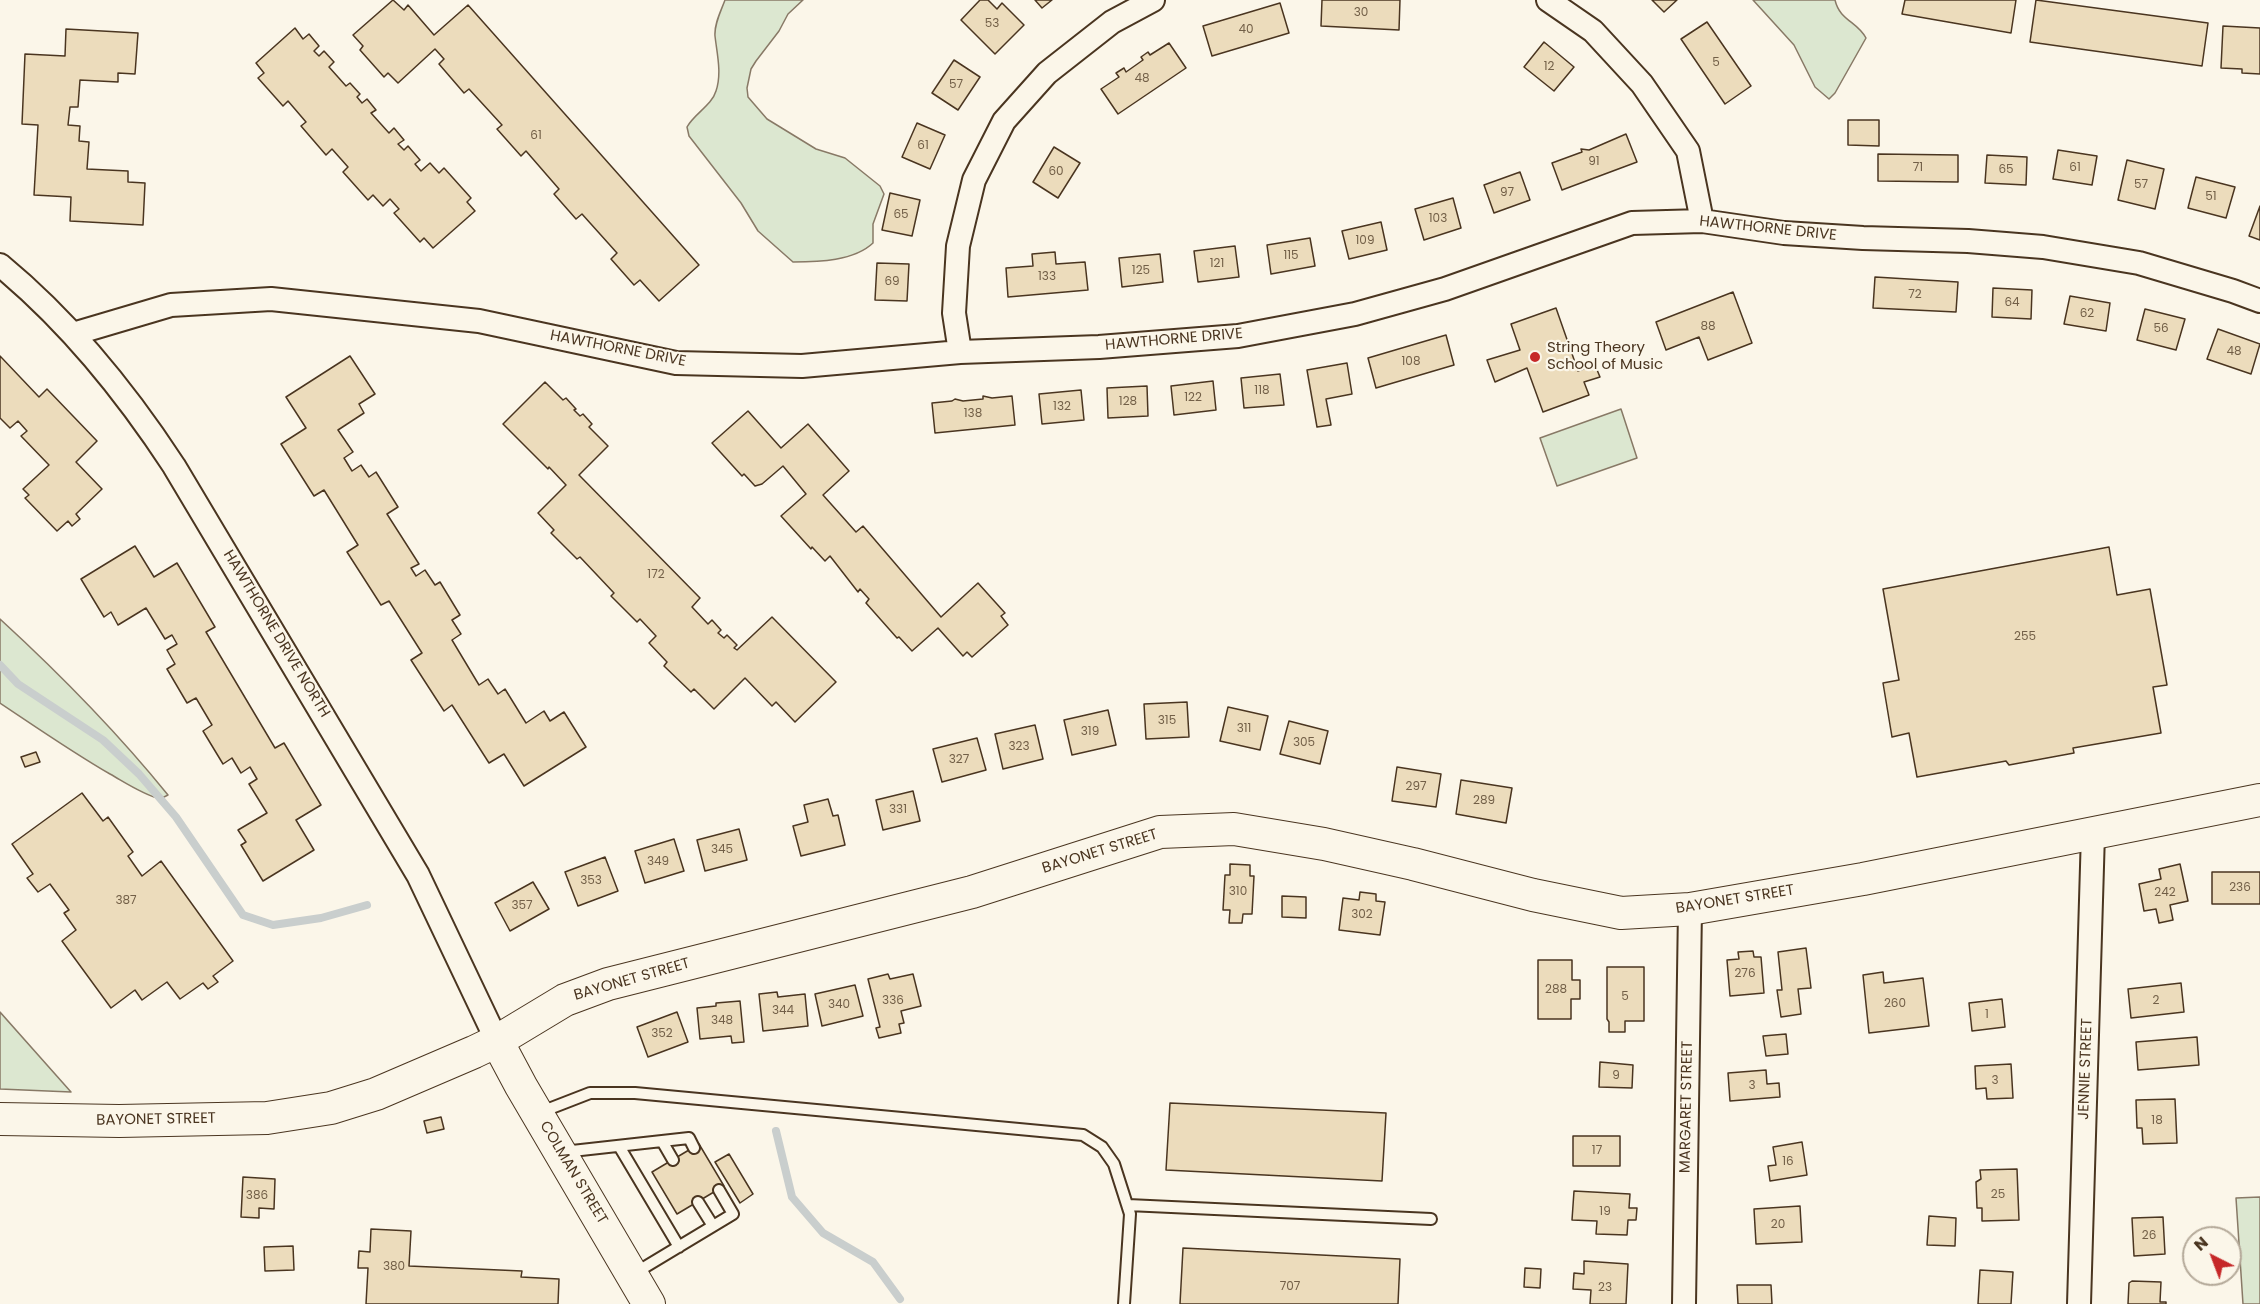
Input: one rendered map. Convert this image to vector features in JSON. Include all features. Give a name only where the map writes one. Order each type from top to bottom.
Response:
[{"type":"street","points":[[960,352],[954,314],[958,246],[974,180],[1004,121],[1047,73],[1112,22],[1153,0]]},
{"type":"street","points":[[1548,0],[1593,31],[1642,84],[1688,151],[1702,221]]},
{"type":"street","name":"HAWTHORNE DRIVE","points":[[73,334],[171,305],[271,299],[479,321],[676,363],[802,366],[960,352],[1099,347],[1238,336],[1355,314],[1445,289],[1632,223],[1702,221],[1784,233],[1968,241],[2043,247],[2139,263],[2260,301]]},
{"type":"street","name":"HAWTHORNE DRIVE NORTH","points":[[0,265],[40,300],[73,334],[140,415],[204,513],[418,875],[497,1041]]},
{"type":"street","name":"BAYONET STREET","points":[[0,1119],[119,1121],[267,1118],[331,1108],[376,1094],[497,1041],[565,1000],[608,984],[972,892],[1160,832],[1234,829],[1324,844],[1533,895],[1622,913],[1690,909],[1863,879],[2260,800]]},
{"type":"street","name":"JENNIE STREET","points":[[2079,1304],[2093,833]]},
{"type":"street","name":"MARGARET STREET","points":[[1684,1304],[1690,909]]},
{"type":"street","name":"COLMAN STREET","points":[[497,1041],[649,1304]]},
{"type":"lane","points":[[537,1113],[590,1093],[635,1093],[1083,1135],[1102,1147],[1114,1164],[1128,1205],[1130,1214],[1124,1304]]},
{"type":"lane","points":[[561,1152],[689,1138],[694,1148]]},
{"type":"lane","points":[[662,1141],[673,1160]]},
{"type":"lane","points":[[619,1146],[679,1247]]},
{"type":"lane","points":[[633,1275],[734,1214],[719,1190]]},
{"type":"lane","points":[[698,1202],[713,1226]]},
{"type":"lane","points":[[1128,1205],[1431,1219]]},
{"type":"green space","points":[[725,0],[803,0],[788,14],[779,31],[751,69],[747,88],[748,97],[767,119],[816,149],[845,158],[880,186],[884,194],[873,224],[873,243],[856,254],[814,262],[793,262],[758,231],[741,203],[689,136],[687,127],[711,101],[718,84],[715,31]]},
{"type":"green space","points":[[1753,0],[1835,0],[1837,7],[1845,17],[1862,32],[1866,38],[1835,93],[1829,99],[1815,87],[1794,45]]},
{"type":"green space","points":[[1621,409],[1637,458],[1557,486],[1540,438]]},
{"type":"green space","points":[[0,619],[87,704],[168,795],[160,799],[134,788],[0,703]]},
{"type":"green space","points":[[0,1012],[71,1092],[0,1089]]},
{"type":"green space","points":[[2260,1197],[2260,1304],[2243,1304],[2242,1226],[2238,1226],[2236,1198]]},
{"type":"building","points":[[393,0],[404,10],[408,5],[434,35],[468,5],[699,265],[659,301],[640,280],[634,285],[611,259],[617,253],[582,214],[576,219],[554,194],[559,189],[526,151],[521,156],[497,129],[502,125],[469,89],[464,93],[439,64],[444,59],[435,49],[398,83],[388,73],[384,77],[360,50],[363,46],[353,35]]},
{"type":"building","points":[[980,0],[988,0],[997,9],[1002,3],[1024,25],[995,54],[961,20]]},
{"type":"building","points":[[1035,0],[1052,0],[1042,8]]},
{"type":"building","points":[[1322,0],[1400,0],[1399,30],[1321,26]]},
{"type":"building","points":[[1652,0],[1677,0],[1664,12]]},
{"type":"building","points":[[1905,0],[2016,0],[2011,33],[1902,14]]},
{"type":"building","points":[[2036,0],[2208,23],[2202,66],[2030,42]]},
{"type":"building","points":[[1280,3],[1289,33],[1212,56],[1203,26]]},
{"type":"building","points":[[1707,22],[1751,86],[1725,104],[1681,39]]},
{"type":"building","points":[[2223,26],[2260,28],[2260,74],[2242,73],[2242,69],[2221,68]]},
{"type":"building","points":[[295,28],[303,39],[309,34],[319,46],[314,51],[319,56],[324,51],[334,62],[329,67],[346,86],[350,83],[360,94],[357,97],[362,103],[367,99],[376,110],[371,113],[389,133],[394,128],[404,140],[398,144],[404,150],[408,146],[420,160],[415,164],[421,171],[430,163],[439,173],[444,168],[471,198],[467,202],[475,211],[433,248],[424,238],[420,242],[394,213],[399,209],[390,199],[383,206],[373,195],[368,200],[343,172],[348,167],[332,149],[326,155],[301,126],[306,122],[288,101],[283,106],[258,78],[264,73],[256,63]]},
{"type":"building","points":[[66,29],[138,33],[135,74],[118,73],[118,82],[80,80],[78,107],[70,107],[68,125],[80,126],[79,141],[89,142],[87,169],[128,171],[128,182],[145,183],[143,225],[70,221],[71,197],[34,195],[38,125],[22,124],[25,54],[65,56]]},
{"type":"building","points":[[1544,42],[1574,67],[1554,91],[1524,67]]},
{"type":"building","points":[[1169,43],[1186,68],[1118,114],[1101,89],[1119,77],[1116,73],[1124,68],[1126,72],[1143,60],[1141,57],[1148,52],[1150,55]]},
{"type":"building","points":[[954,60],[980,77],[958,110],[932,93]]},
{"type":"building","points":[[1848,120],[1879,120],[1879,146],[1848,145]]},
{"type":"building","points":[[917,123],[945,135],[930,169],[902,157]]},
{"type":"building","points":[[1626,134],[1637,162],[1562,190],[1552,163],[1582,152],[1581,149],[1589,150]]},
{"type":"building","points":[[1054,147],[1080,163],[1058,198],[1033,182]]},
{"type":"building","points":[[2058,150],[2097,156],[2092,185],[2053,179]]},
{"type":"building","points":[[1878,154],[1958,155],[1958,182],[1878,181]]},
{"type":"building","points":[[1987,155],[2027,157],[2026,185],[1985,183]]},
{"type":"building","points":[[2127,160],[2164,169],[2155,209],[2118,200]]},
{"type":"building","points":[[1520,172],[1530,200],[1494,213],[1484,185]]},
{"type":"building","points":[[2196,177],[2235,187],[2226,218],[2188,208]]},
{"type":"building","points":[[890,193],[920,200],[912,236],[882,230]]},
{"type":"building","points":[[1453,198],[1461,228],[1424,240],[1415,209]]},
{"type":"building","points":[[2260,206],[2260,240],[2249,236]]},
{"type":"building","points":[[1381,222],[1387,250],[1349,259],[1342,231]]},
{"type":"building","points":[[1310,238],[1315,266],[1271,274],[1267,245]]},
{"type":"building","points":[[1235,246],[1239,277],[1198,282],[1194,251]]},
{"type":"building","points":[[1055,252],[1056,264],[1085,262],[1088,290],[1008,297],[1006,268],[1033,266],[1032,254]]},
{"type":"building","points":[[1160,254],[1163,282],[1122,287],[1119,258]]},
{"type":"building","points":[[877,263],[909,264],[907,301],[875,300]]},
{"type":"building","points":[[1875,277],[1958,282],[1956,312],[1873,308]]},
{"type":"building","points":[[1993,288],[2032,290],[2031,319],[1992,317]]},
{"type":"building","points":[[1733,292],[1752,343],[1708,360],[1699,337],[1666,350],[1656,322]]},
{"type":"building","points":[[2070,296],[2110,303],[2106,331],[2064,324]]},
{"type":"building","name":"String Theory School of Music","points":[[1556,308],[1578,371],[1595,365],[1600,377],[1584,382],[1589,395],[1543,412],[1527,368],[1495,382],[1487,360],[1520,350],[1511,324]]},
{"type":"building","points":[[2145,309],[2185,319],[2176,350],[2137,340]]},
{"type":"building","points":[[2218,329],[2260,344],[2251,374],[2207,359]]},
{"type":"building","points":[[1446,335],[1454,365],[1376,388],[1368,358]]},
{"type":"building","points":[[0,356],[39,397],[47,389],[97,441],[76,462],[102,489],[76,514],[80,519],[72,526],[68,521],[57,531],[25,498],[29,495],[23,489],[49,465],[21,436],[27,431],[18,421],[10,428],[0,418]]},
{"type":"building","points":[[350,356],[375,394],[359,404],[364,413],[338,430],[353,452],[344,458],[352,471],[361,465],[369,477],[376,472],[398,507],[387,514],[419,564],[411,568],[416,576],[425,570],[435,585],[440,582],[460,615],[452,620],[461,634],[452,640],[479,685],[488,679],[498,694],[505,689],[526,723],[544,711],[550,721],[564,712],[586,747],[524,786],[504,754],[489,763],[452,705],[444,711],[411,660],[422,653],[389,601],[381,605],[347,552],[358,545],[324,490],[314,496],[281,444],[306,428],[286,397]]},
{"type":"building","points":[[1347,363],[1352,394],[1326,399],[1331,425],[1317,427],[1307,370]]},
{"type":"building","points":[[1280,374],[1284,405],[1244,408],[1241,378]]},
{"type":"building","points":[[1213,381],[1216,410],[1174,415],[1171,386]]},
{"type":"building","points":[[545,382],[563,400],[566,398],[580,416],[583,414],[592,424],[589,427],[608,446],[579,475],[700,598],[692,607],[708,624],[712,620],[721,630],[718,633],[724,638],[727,635],[737,645],[734,648],[737,650],[772,617],[836,682],[795,722],[776,702],[772,706],[745,678],[714,709],[694,689],[691,692],[664,666],[667,662],[649,643],[656,636],[640,619],[637,622],[611,596],[614,593],[580,557],[577,559],[551,533],[554,530],[538,513],[566,485],[503,424]]},
{"type":"building","points":[[1147,386],[1148,416],[1108,418],[1107,388]]},
{"type":"building","points":[[1081,390],[1084,420],[1042,424],[1039,394]]},
{"type":"building","points":[[983,396],[992,398],[1012,396],[1015,425],[935,433],[932,403],[955,399],[963,401],[983,399]]},
{"type":"building","points":[[748,411],[781,448],[808,424],[849,471],[823,495],[856,532],[863,526],[941,617],[978,583],[1005,613],[1001,616],[1008,625],[972,657],[967,652],[963,656],[938,628],[912,651],[899,637],[897,638],[866,603],[869,599],[860,589],[858,592],[830,556],[825,561],[781,516],[806,494],[783,466],[762,484],[755,486],[744,474],[742,476],[712,443]]},
{"type":"building","points":[[135,546],[154,577],[177,563],[215,627],[206,632],[275,748],[284,743],[321,805],[296,820],[314,850],[263,881],[241,845],[246,842],[238,830],[267,813],[249,784],[257,779],[250,767],[241,773],[232,758],[223,764],[203,731],[212,725],[196,698],[187,703],[167,669],[175,664],[167,650],[177,644],[172,635],[165,639],[146,608],[118,625],[111,612],[104,617],[81,579]]},
{"type":"building","points":[[2109,547],[2117,595],[2150,589],[2167,685],[2153,687],[2161,733],[2073,748],[2074,753],[2009,765],[2006,761],[1917,777],[1909,733],[1892,737],[1883,683],[1899,680],[1883,589]]},
{"type":"building","points":[[1187,702],[1189,737],[1146,739],[1144,704]]},
{"type":"building","points":[[1228,707],[1268,716],[1260,750],[1220,741]]},
{"type":"building","points":[[1108,710],[1116,745],[1072,755],[1064,720]]},
{"type":"building","points":[[1289,721],[1328,731],[1320,764],[1280,754]]},
{"type":"building","points":[[1035,725],[1043,759],[1003,769],[995,734]]},
{"type":"building","points":[[977,738],[986,770],[942,782],[933,749]]},
{"type":"building","points":[[36,752],[40,762],[25,767],[21,757]]},
{"type":"building","points":[[1397,767],[1441,774],[1436,807],[1392,801]]},
{"type":"building","points":[[1461,780],[1512,788],[1506,823],[1456,814]]},
{"type":"building","points":[[913,791],[920,821],[883,830],[876,800]]},
{"type":"building","points":[[82,793],[103,821],[108,817],[133,852],[128,856],[142,876],[161,861],[233,961],[213,976],[218,982],[208,989],[203,983],[180,999],[167,982],[142,1000],[135,990],[111,1008],[62,941],[76,930],[64,913],[69,910],[50,884],[38,892],[27,878],[33,874],[12,844]]},
{"type":"building","points":[[828,799],[833,816],[838,815],[845,845],[801,856],[793,826],[808,822],[804,805]]},
{"type":"building","points":[[739,829],[747,860],[705,871],[697,840]]},
{"type":"building","points":[[674,839],[684,871],[645,883],[635,851]]},
{"type":"building","points":[[605,857],[618,891],[578,906],[565,872]]},
{"type":"building","points":[[1230,864],[1250,865],[1250,876],[1254,876],[1252,914],[1243,914],[1242,923],[1229,923],[1230,910],[1223,910],[1225,875],[1230,875]]},
{"type":"building","points":[[2180,864],[2188,901],[2170,905],[2173,920],[2159,923],[2156,909],[2144,911],[2139,884],[2161,879],[2159,869]]},
{"type":"building","points":[[2212,872],[2260,872],[2260,904],[2212,904]]},
{"type":"building","points":[[533,882],[549,909],[510,931],[495,903]]},
{"type":"building","points":[[1360,892],[1376,894],[1376,901],[1385,902],[1380,935],[1339,930],[1343,898],[1359,900]]},
{"type":"building","points":[[1282,896],[1306,897],[1306,918],[1282,917]]},
{"type":"building","points":[[1806,948],[1811,988],[1798,989],[1801,1014],[1781,1017],[1777,990],[1782,990],[1778,952]]},
{"type":"building","points":[[1753,951],[1754,957],[1761,957],[1764,993],[1730,996],[1727,960],[1739,959],[1738,952]]},
{"type":"building","points":[[1538,960],[1572,960],[1572,980],[1580,980],[1580,999],[1571,999],[1571,1019],[1538,1019]]},
{"type":"building","points":[[1607,967],[1644,967],[1644,1021],[1625,1021],[1625,1032],[1609,1032]]},
{"type":"building","points":[[1883,972],[1884,983],[1923,978],[1929,1026],[1869,1033],[1863,975]]},
{"type":"building","points":[[888,974],[890,979],[913,974],[921,1006],[901,1011],[904,1023],[899,1024],[901,1033],[879,1038],[876,1028],[880,1027],[868,979]]},
{"type":"building","points":[[2181,983],[2184,1012],[2131,1018],[2128,989]]},
{"type":"building","points":[[855,985],[863,1016],[822,1026],[815,994]]},
{"type":"building","points":[[777,992],[778,997],[805,994],[808,1026],[763,1031],[759,994]]},
{"type":"building","points":[[2002,999],[2005,1027],[1972,1031],[1969,1003]]},
{"type":"building","points":[[740,1001],[744,1042],[732,1043],[731,1036],[700,1039],[697,1008],[716,1006],[716,1003]]},
{"type":"building","points":[[677,1012],[688,1042],[648,1057],[637,1027]]},
{"type":"building","points":[[1786,1034],[1788,1054],[1766,1056],[1763,1036]]},
{"type":"building","points":[[2197,1037],[2199,1065],[2138,1070],[2136,1042]]},
{"type":"building","points":[[1600,1062],[1633,1065],[1632,1088],[1599,1087]]},
{"type":"building","points":[[2011,1064],[2013,1098],[1987,1099],[1986,1088],[1976,1089],[1975,1066]]},
{"type":"building","points":[[1766,1070],[1767,1084],[1779,1083],[1780,1097],[1730,1101],[1728,1073]]},
{"type":"building","points":[[2175,1099],[2177,1143],[2143,1144],[2142,1128],[2137,1128],[2136,1100]]},
{"type":"building","points":[[1170,1103],[1386,1113],[1382,1181],[1166,1170]]},
{"type":"building","points":[[441,1117],[444,1129],[427,1133],[424,1121]]},
{"type":"building","points":[[1573,1136],[1620,1136],[1620,1166],[1573,1166]]},
{"type":"building","points":[[1802,1142],[1807,1175],[1770,1181],[1768,1166],[1776,1165],[1773,1147]]},
{"type":"building","points":[[699,1144],[724,1186],[677,1214],[652,1172]]},
{"type":"building","points":[[729,1154],[753,1194],[740,1203],[715,1162]]},
{"type":"building","points":[[2017,1169],[2019,1220],[1982,1221],[1982,1208],[1977,1208],[1976,1182],[1981,1179],[1980,1170]]},
{"type":"building","points":[[243,1177],[275,1179],[274,1209],[259,1208],[259,1218],[241,1217]]},
{"type":"building","points":[[1574,1191],[1630,1194],[1629,1208],[1637,1208],[1636,1220],[1628,1220],[1627,1235],[1596,1234],[1597,1221],[1572,1220]]},
{"type":"building","points":[[1800,1206],[1802,1242],[1756,1244],[1754,1209]]},
{"type":"building","points":[[1929,1216],[1956,1218],[1955,1246],[1927,1245]]},
{"type":"building","points":[[2163,1217],[2165,1254],[2134,1256],[2132,1218]]},
{"type":"building","points":[[371,1229],[411,1231],[409,1266],[522,1271],[521,1277],[559,1279],[558,1304],[366,1304],[368,1268],[358,1268],[359,1251],[370,1252]]},
{"type":"building","points":[[293,1246],[294,1270],[265,1271],[264,1247]]},
{"type":"building","points":[[1183,1248],[1400,1259],[1398,1304],[1180,1304]]},
{"type":"building","points":[[1584,1261],[1628,1264],[1626,1304],[1590,1304],[1591,1290],[1573,1289],[1574,1273],[1584,1274]]},
{"type":"building","points":[[1525,1268],[1541,1269],[1540,1288],[1524,1287]]},
{"type":"building","points":[[1980,1270],[2013,1272],[2011,1304],[1978,1304]]},
{"type":"building","points":[[2132,1281],[2161,1282],[2160,1302],[2166,1302],[2166,1304],[2128,1304],[2129,1283]]},
{"type":"building","points":[[1737,1285],[1771,1285],[1772,1304],[1738,1304]]},
{"type":"waterway","points":[[0,665],[18,684],[103,740],[139,774],[176,817],[243,915],[273,925],[321,918],[367,905]]},
{"type":"waterway","points":[[776,1131],[792,1197],[823,1233],[873,1262],[900,1299]]},
{"type":"place","name":"String Theory School of Music","points":[[1535,357]]}]
